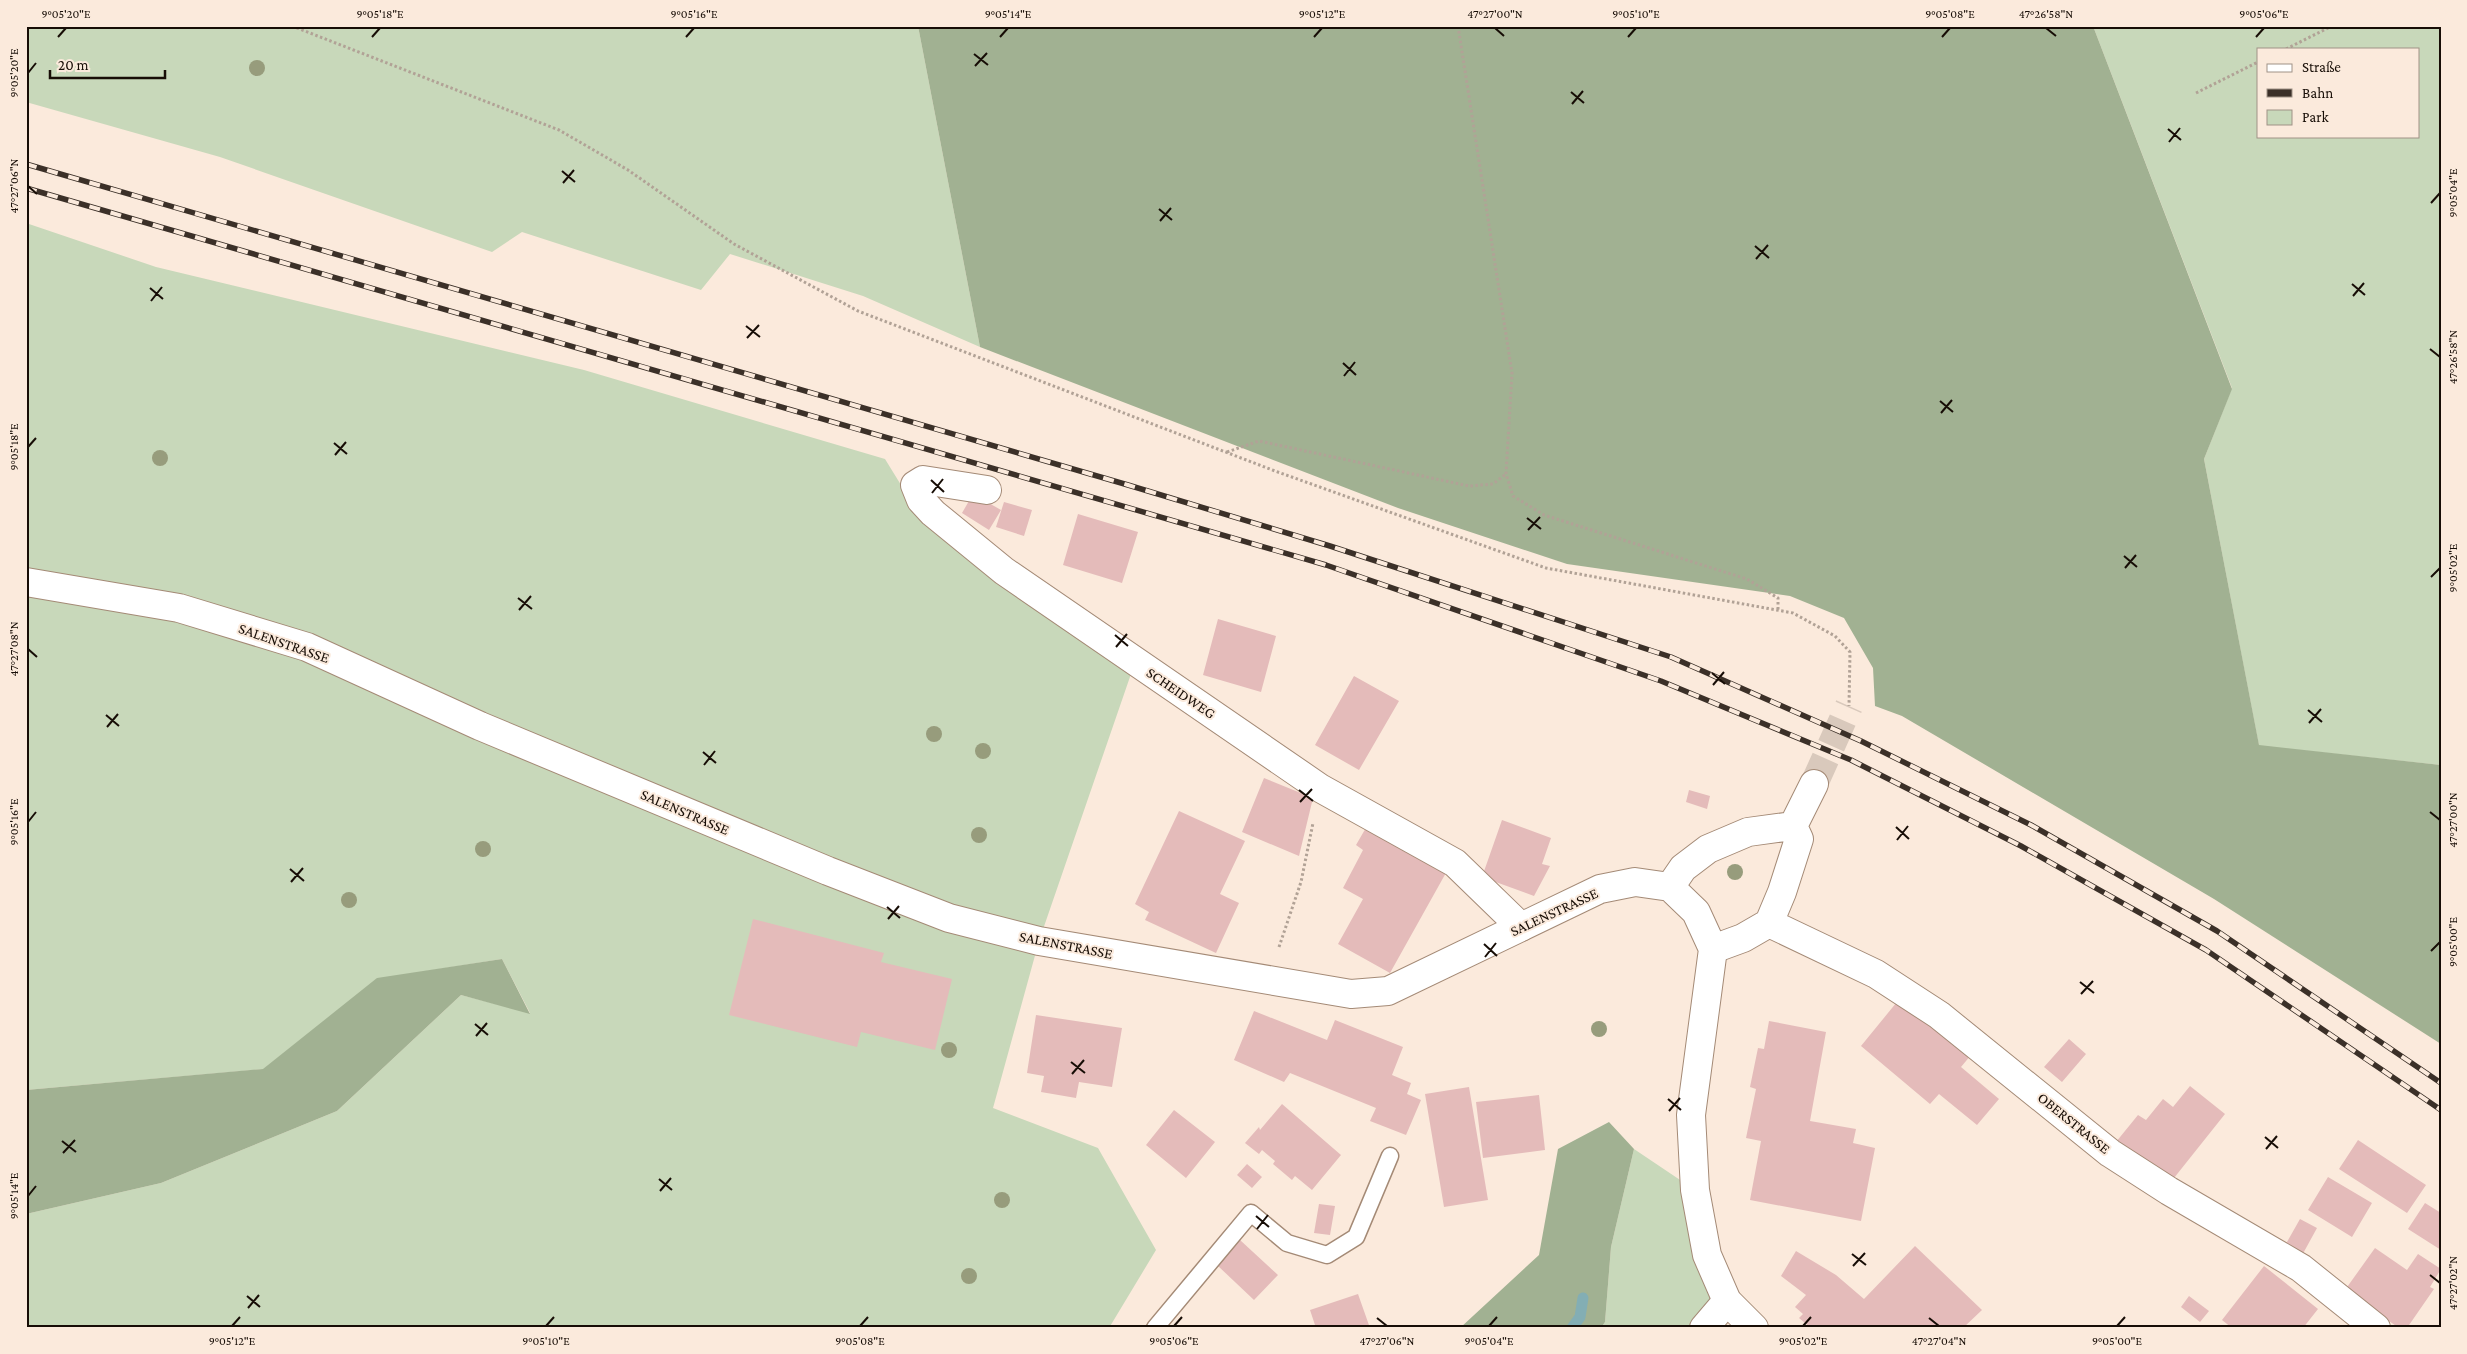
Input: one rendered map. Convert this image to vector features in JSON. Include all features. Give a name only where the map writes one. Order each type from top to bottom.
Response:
[{"type":"street","name":"SCHEIDWEG","points":[[987,490],[923,480],[915,485],[921,500],[933,513],[1004,571],[1320,788],[1455,862],[1521,927]]},
{"type":"street","name":"SALENSTRASSE","points":[[26,582],[179,608],[307,647],[480,726],[828,871],[949,918],[1039,941],[1351,994],[1388,991],[1600,889],[1635,882],[1670,887]]},
{"type":"street","points":[[1793,826],[1814,784]]},
{"type":"street","points":[[1754,1328],[1728,1302],[1707,1255],[1695,1190],[1692,1115],[1713,949],[1696,912],[1670,887],[1683,868],[1708,849],[1748,832],[1793,826]]},
{"type":"street","points":[[1713,949],[1743,938],[1770,923],[1799,839],[1793,826]]},
{"type":"street","name":"OBERSTRASSE","points":[[1770,923],[1876,974],[1939,1015],[2110,1153],[2169,1191],[2300,1268],[2372,1326]]},
{"type":"street","points":[[1704,1328],[1728,1302]]},
{"type":"lane","points":[[1155,1328],[1251,1213],[1287,1243],[1327,1255],[1356,1237],[1390,1156]]},
{"type":"path","points":[[292,26],[559,130],[628,170],[734,244],[858,311],[1226,453],[1395,516],[1546,568],[1793,613],[1835,636],[1850,652],[1849,706]]},
{"type":"path","points":[[1458,26],[1512,372],[1506,474],[1513,496],[1544,515],[1747,579],[1778,598],[1778,610]]},
{"type":"path","points":[[2288,48],[2332,26]]},
{"type":"path","points":[[2196,93],[2257,62]]},
{"type":"path","points":[[1226,453],[1259,440],[1469,486],[1493,484],[1506,474]]},
{"type":"path","points":[[1268,980],[1301,882],[1320,788]]},
{"type":"green space","points":[[26,26],[918,26],[980,347],[863,296],[730,254],[701,290],[522,232],[492,252],[220,157],[26,102]]},
{"type":"green space","points":[[918,26],[2093,26],[2232,389],[2204,459],[2259,745],[2441,765],[2441,1044],[2214,899],[1902,716],[1875,706],[1873,668],[1844,618],[1790,596],[1567,564],[1398,508],[980,347]]},
{"type":"green space","points":[[2093,26],[2441,26],[2441,765],[2259,746],[2204,459],[2232,388]]},
{"type":"green space","points":[[26,223],[156,267],[584,370],[885,459],[901,485],[954,543],[1132,671],[1039,941],[993,1108],[1098,1148],[1156,1250],[1109,1328],[26,1328],[26,1214],[161,1183],[337,1111],[461,995],[530,1013],[502,959],[377,979],[264,1069],[26,1090]]},
{"type":"green space","points":[[502,959],[530,1014],[461,995],[337,1111],[161,1183],[26,1214],[26,1090],[263,1069],[377,978]]},
{"type":"green space","points":[[1609,1122],[1634,1149],[1611,1247],[1605,1322],[1601,1328],[1460,1328],[1539,1255],[1558,1149]]},
{"type":"green space","points":[[1634,1149],[1695,1190],[1727,1301],[1704,1328],[1601,1328],[1605,1322],[1611,1247]]},
{"type":"building","points":[[973,494],[1001,510],[989,530],[962,513]]},
{"type":"building","points":[[1004,502],[1032,510],[1024,536],[996,527]]},
{"type":"building","points":[[1078,514],[1138,532],[1122,583],[1063,565]]},
{"type":"building","points":[[1218,619],[1276,636],[1261,692],[1203,675]]},
{"type":"building","points":[[1354,676],[1399,701],[1359,770],[1315,745]]},
{"type":"building","points":[[1264,778],[1313,798],[1299,856],[1242,832]]},
{"type":"building","points":[[1689,790],[1710,796],[1707,809],[1686,802]]},
{"type":"building","points":[[1179,811],[1245,841],[1220,894],[1239,903],[1216,953],[1145,920],[1149,912],[1135,904]]},
{"type":"building","points":[[1502,820],[1551,838],[1542,864],[1550,866],[1534,896],[1482,877]]},
{"type":"building","points":[[1367,826],[1447,871],[1390,973],[1338,944],[1363,899],[1343,888],[1363,850],[1356,845]]},
{"type":"building","points":[[753,919],[884,953],[881,962],[952,979],[935,1050],[861,1032],[857,1047],[729,1015]]},
{"type":"building","points":[[1901,997],[1971,1055],[1961,1067],[1999,1099],[1977,1125],[1939,1094],[1930,1104],[1861,1046]]},
{"type":"building","points":[[1254,1011],[1327,1040],[1335,1020],[1403,1047],[1392,1075],[1411,1083],[1407,1094],[1421,1100],[1406,1135],[1370,1121],[1376,1108],[1290,1073],[1284,1082],[1234,1060]]},
{"type":"building","points":[[1036,1015],[1122,1028],[1112,1087],[1079,1082],[1076,1098],[1041,1092],[1044,1076],[1027,1073]]},
{"type":"building","points":[[1769,1021],[1826,1032],[1810,1121],[1856,1129],[1853,1143],[1875,1148],[1861,1221],[1750,1200],[1761,1141],[1746,1138],[1756,1089],[1750,1087],[1758,1048],[1764,1049]]},
{"type":"building","points":[[2069,1039],[2086,1054],[2062,1082],[2044,1067]]},
{"type":"building","points":[[2190,1086],[2225,1114],[2174,1178],[2116,1142],[2138,1115],[2146,1120],[2163,1099],[2173,1107]]},
{"type":"building","points":[[1469,1087],[1488,1200],[1444,1207],[1425,1094]]},
{"type":"building","points":[[1539,1095],[1545,1150],[1483,1158],[1476,1102]]},
{"type":"building","points":[[1282,1104],[1341,1155],[1312,1190],[1295,1176],[1292,1180],[1273,1164],[1275,1161],[1262,1150],[1259,1154],[1245,1143],[1259,1127],[1260,1130]]},
{"type":"building","points":[[1174,1110],[1215,1142],[1186,1178],[1146,1145]]},
{"type":"building","points":[[2358,1140],[2426,1185],[2407,1213],[2339,1169]]},
{"type":"building","points":[[1247,1164],[1262,1177],[1252,1188],[1237,1175]]},
{"type":"building","points":[[2328,1177],[2372,1203],[2352,1237],[2308,1210]]},
{"type":"building","points":[[2425,1203],[2441,1213],[2441,1250],[2408,1229]]},
{"type":"building","points":[[1319,1204],[1335,1206],[1330,1235],[1314,1233]]},
{"type":"building","points":[[2300,1219],[2317,1228],[2300,1259],[2283,1249]]},
{"type":"building","points":[[1240,1240],[1278,1275],[1254,1300],[1217,1265]]},
{"type":"building","points":[[1915,1246],[1982,1310],[1963,1328],[1811,1328],[1799,1318],[1803,1314],[1795,1307],[1806,1295],[1781,1276],[1796,1251],[1836,1275],[1864,1299]]},
{"type":"building","points":[[2375,1248],[2407,1270],[2418,1254],[2441,1269],[2430,1287],[2434,1289],[2407,1328],[2399,1328],[2345,1290]]},
{"type":"building","points":[[2264,1266],[2318,1309],[2303,1328],[2232,1328],[2222,1320]]},
{"type":"building","points":[[1358,1294],[1370,1328],[1316,1328],[1310,1310]]},
{"type":"building","points":[[2189,1296],[2209,1311],[2200,1322],[2181,1307]]},
{"type":"waterway","points":[[1572,1328],[1580,1317],[1583,1298]]},
{"type":"tunnel","points":[[1814,784],[1849,706]]},
{"type":"railway","points":[[26,164],[1128,485],[1330,546],[1671,657],[1861,741],[2031,825],[2217,931],[2441,1083]]},
{"type":"railway","points":[[26,188],[1326,565],[1661,681],[1851,760],[2021,846],[2206,950],[2441,1110]]}]
